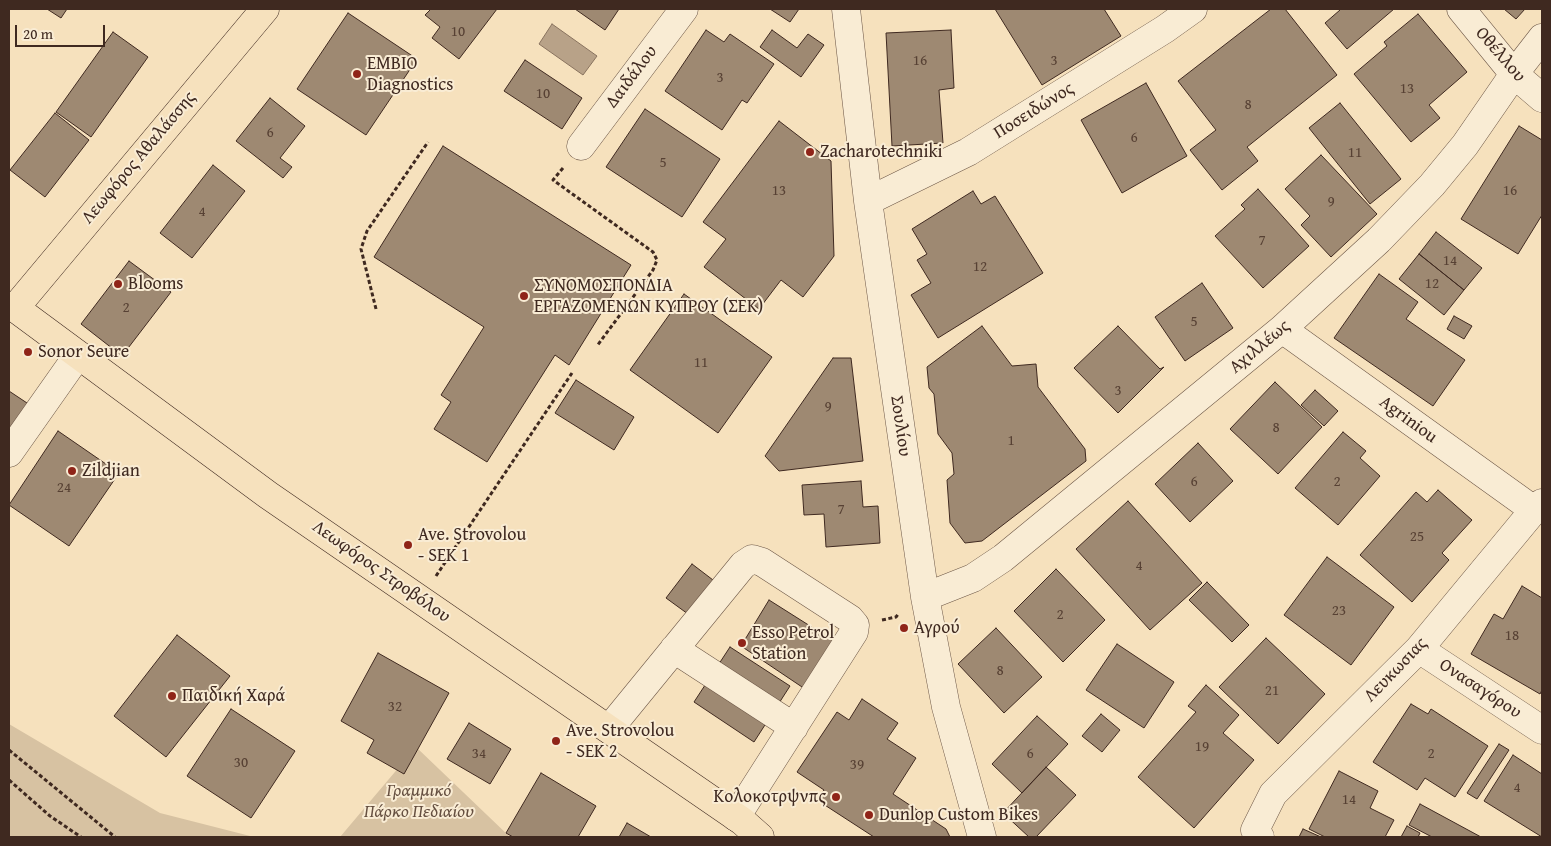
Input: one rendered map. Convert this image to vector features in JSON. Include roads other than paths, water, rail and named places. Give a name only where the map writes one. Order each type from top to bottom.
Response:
[{"type":"main road","name":"Λεωφόρος Αθαλάσσης","points":[[11,305],[265,9]]},
{"type":"main road","name":"Λεωφόρος Στροβόλου","points":[[11,305],[268,495],[750,828],[780,837]]},
{"type":"street","name":"Δαιδάλου","points":[[581,146],[684,9]]},
{"type":"street","name":"Σουλίου","points":[[846,9],[868,202],[925,597],[946,707],[982,837]]},
{"type":"street","name":"Ποσειδώνος","points":[[868,202],[968,152],[1165,29],[1193,9]]},
{"type":"street","name":"Οθέλλου","points":[[1461,9],[1514,74],[1542,98]]},
{"type":"street","name":"Αχιλλέως","points":[[925,597],[973,578],[1003,558],[1282,329],[1379,240],[1432,185],[1465,145],[1514,74],[1542,38]]},
{"type":"street","name":"Agriniou","points":[[1282,329],[1538,507]]},
{"type":"street","points":[[9,453],[78,354]]},
{"type":"street","name":"Λευκωσιας","points":[[1260,837],[1255,830],[1273,794],[1419,648],[1538,507]]},
{"type":"street","points":[[609,730],[743,565],[752,559],[762,562],[842,614],[855,625],[854,632],[794,727],[750,828]]},
{"type":"street","name":"Ονασαγόρου","points":[[1419,648],[1542,730]]},
{"type":"street","points":[[674,649],[794,727]]},
{"type":"place","name":"EMBIO Diagnostics","points":[[357,74]]},
{"type":"place","name":"Zacharotechniki","points":[[810,152]]},
{"type":"place","name":"Blooms","points":[[118,284]]},
{"type":"place","name":"ΣΥΝΟΜΟΣΠΟΝΔΙΑ ΕΡΓΑΖΟΜΕΝΩΝ ΚΥΠΡΟΥ (ΣΕΚ)","points":[[524,296]]},
{"type":"place","name":"Sonor Seure","points":[[28,352]]},
{"type":"place","name":"Zildjian","points":[[72,471]]},
{"type":"place","name":"Ave. Strovolou - SEK 1","points":[[408,545]]},
{"type":"place","name":"Αγρού","points":[[904,628]]},
{"type":"place","name":"Esso Petrol Station","points":[[742,643]]},
{"type":"place","name":"Παιδική Χαρά","points":[[172,696]]},
{"type":"place","name":"Ave. Strovolou - SEK 2","points":[[556,741]]},
{"type":"place","name":"Κολοκοτρψνπς","points":[[836,797]]},
{"type":"place","name":"Dunlop Custom Bikes","points":[[869,815]]},
{"type":"park label","name":"Γραμμικό Πάρκο Πεδιαίου","points":[[419,801]]}]
